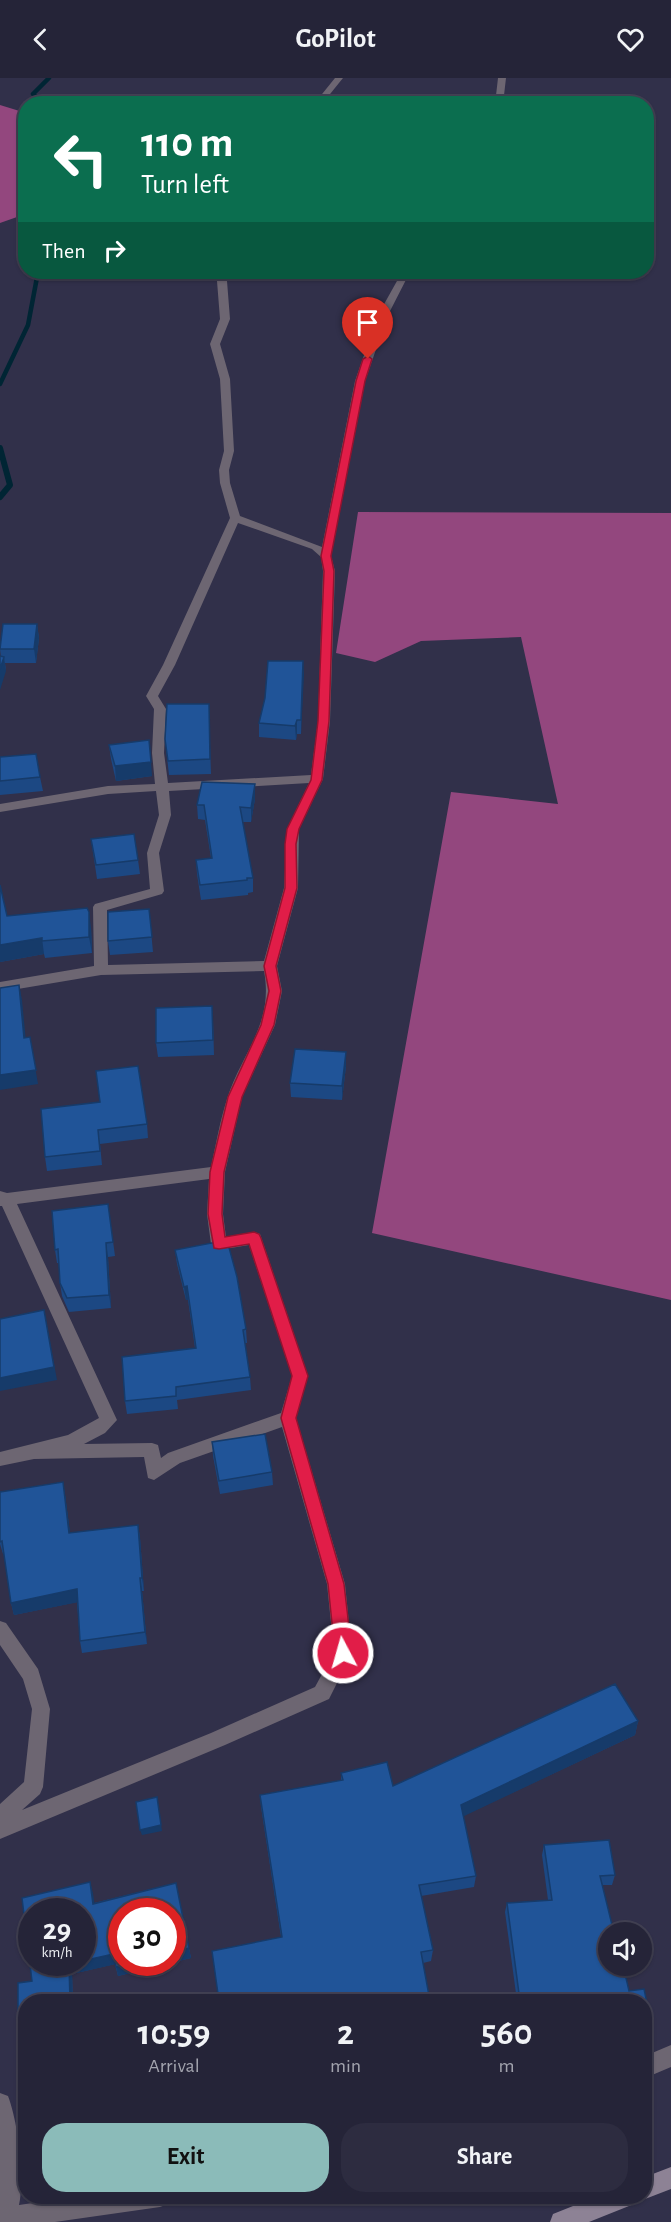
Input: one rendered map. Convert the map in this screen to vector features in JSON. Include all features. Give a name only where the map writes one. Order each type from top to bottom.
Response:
[{"type":"main road","points":[[652,2185],[671,2178]]},
{"type":"main road","points":[[561,2222],[606,2204]]},
{"type":"street","points":[[324,96],[339,78]]},
{"type":"street","points":[[500,96],[502,78]]},
{"type":"street","points":[[101,970],[100,907],[157,891],[153,853],[165,815],[159,753],[160,709],[152,696],[169,664],[235,518],[225,483],[224,470],[229,451],[225,379],[215,344],[225,319],[223,279]]},
{"type":"street","points":[[0,1829],[218,1739],[322,1693],[343,1653],[336,1584],[288,1418],[300,1376],[254,1238],[219,1244],[215,1214],[217,1172],[235,1097],[268,1025],[275,991],[270,966],[291,888],[293,829],[317,780],[324,721],[329,571],[326,556],[360,381],[383,315],[402,279]]},
{"type":"street","points":[[235,518],[316,547],[326,556]]},
{"type":"street","points":[[0,808],[108,790],[317,780]]},
{"type":"street","points":[[0,987],[101,970],[270,966]]},
{"type":"street","points":[[0,1459],[35,1452],[97,1432],[109,1420],[2,1198],[217,1172]]},
{"type":"street","points":[[35,1452],[152,1450],[154,1473],[174,1458],[288,1418]]},
{"type":"street","points":[[0,1629],[31,1675],[41,1709],[33,1788],[0,1817]]},
{"type":"street","points":[[652,2064],[671,2056]]},
{"type":"street","points":[[0,2104],[11,2184],[2,2220],[107,2204]]},
{"type":"shaded area","points":[[0,105],[18,111],[18,213],[17,217],[0,223]]},
{"type":"shaded area","points":[[358,512],[671,513],[671,1300],[372,1233],[451,792],[558,804],[521,637],[421,641],[375,662],[336,653]]},
{"type":"building","points":[[3,624],[37,624],[34,649],[0,649]]},
{"type":"building","points":[[0,656],[4,657],[0,669]]},
{"type":"building","points":[[268,661],[303,661],[301,720],[297,720],[295,726],[259,723],[265,698]]},
{"type":"building","points":[[167,704],[209,704],[210,759],[168,761],[165,739]]},
{"type":"building","points":[[149,740],[151,762],[115,766],[109,745]]},
{"type":"building","points":[[36,754],[40,777],[0,781],[0,757]]},
{"type":"building","points":[[202,782],[255,784],[251,808],[240,807],[253,878],[200,885],[196,860],[212,858],[204,805],[197,805]]},
{"type":"building","points":[[134,834],[138,860],[96,865],[91,839]]},
{"type":"building","points":[[0,885],[7,916],[87,908],[89,937],[42,941],[42,938],[0,945]]},
{"type":"building","points":[[149,909],[152,937],[108,941],[108,912]]},
{"type":"building","points":[[19,985],[24,1038],[30,1037],[36,1070],[0,1075],[0,988]]},
{"type":"building","points":[[212,1006],[213,1040],[156,1043],[156,1008]]},
{"type":"building","points":[[295,1049],[346,1052],[342,1086],[290,1083]]},
{"type":"building","points":[[138,1066],[147,1124],[98,1130],[100,1151],[45,1157],[41,1109],[100,1102],[96,1071]]},
{"type":"building","points":[[108,1204],[113,1242],[106,1243],[109,1295],[67,1298],[60,1283],[52,1211]]},
{"type":"building","points":[[227,1240],[237,1277],[246,1329],[243,1330],[250,1377],[176,1387],[176,1396],[125,1401],[122,1357],[196,1348],[187,1286],[184,1287],[175,1250]]},
{"type":"building","points":[[44,1310],[54,1367],[0,1378],[0,1319]]},
{"type":"building","points":[[265,1434],[272,1472],[219,1481],[212,1442]]},
{"type":"building","points":[[63,1482],[69,1533],[138,1525],[145,1632],[80,1641],[77,1589],[11,1603],[2,1541],[0,1542],[0,1492]]},
{"type":"building","points":[[615,1684],[638,1721],[461,1805],[476,1876],[419,1885],[433,1950],[421,1952],[429,1994],[218,1994],[212,1951],[282,1937],[260,1795],[343,1780],[341,1773],[387,1762],[393,1786]]},
{"type":"building","points":[[157,1797],[161,1825],[140,1830],[136,1802]]},
{"type":"building","points":[[609,1840],[615,1875],[600,1876],[611,1922],[598,1922],[598,1976],[626,1976],[629,1991],[644,1989],[645,1994],[519,1994],[507,1903],[552,1900],[544,1845]]},
{"type":"building","points":[[90,1882],[92,1898],[22,1898]]},
{"type":"building","points":[[176,1883],[179,1898],[117,1898]]},
{"type":"building","points":[[108,1900],[108,1955],[96,1958],[96,1903]]},
{"type":"building","points":[[186,1933],[189,1948],[186,1949]]},
{"type":"building","points":[[31,1976],[69,1976],[70,1994],[18,1994],[18,1983],[32,1981]]},
{"type":"waterway","points":[[35,96],[33,94],[49,78]]},
{"type":"waterway","points":[[0,384],[28,325],[37,279]]},
{"type":"waterway","points":[[0,448],[10,485],[0,497]]},
{"type":"route","points":[[343,1653],[336,1584],[288,1418],[300,1376],[254,1238],[219,1244],[215,1214],[217,1172],[235,1097],[268,1025],[275,991],[270,966],[291,888],[293,829],[317,780],[324,721],[329,571],[326,556],[360,381],[368,359]]}]
